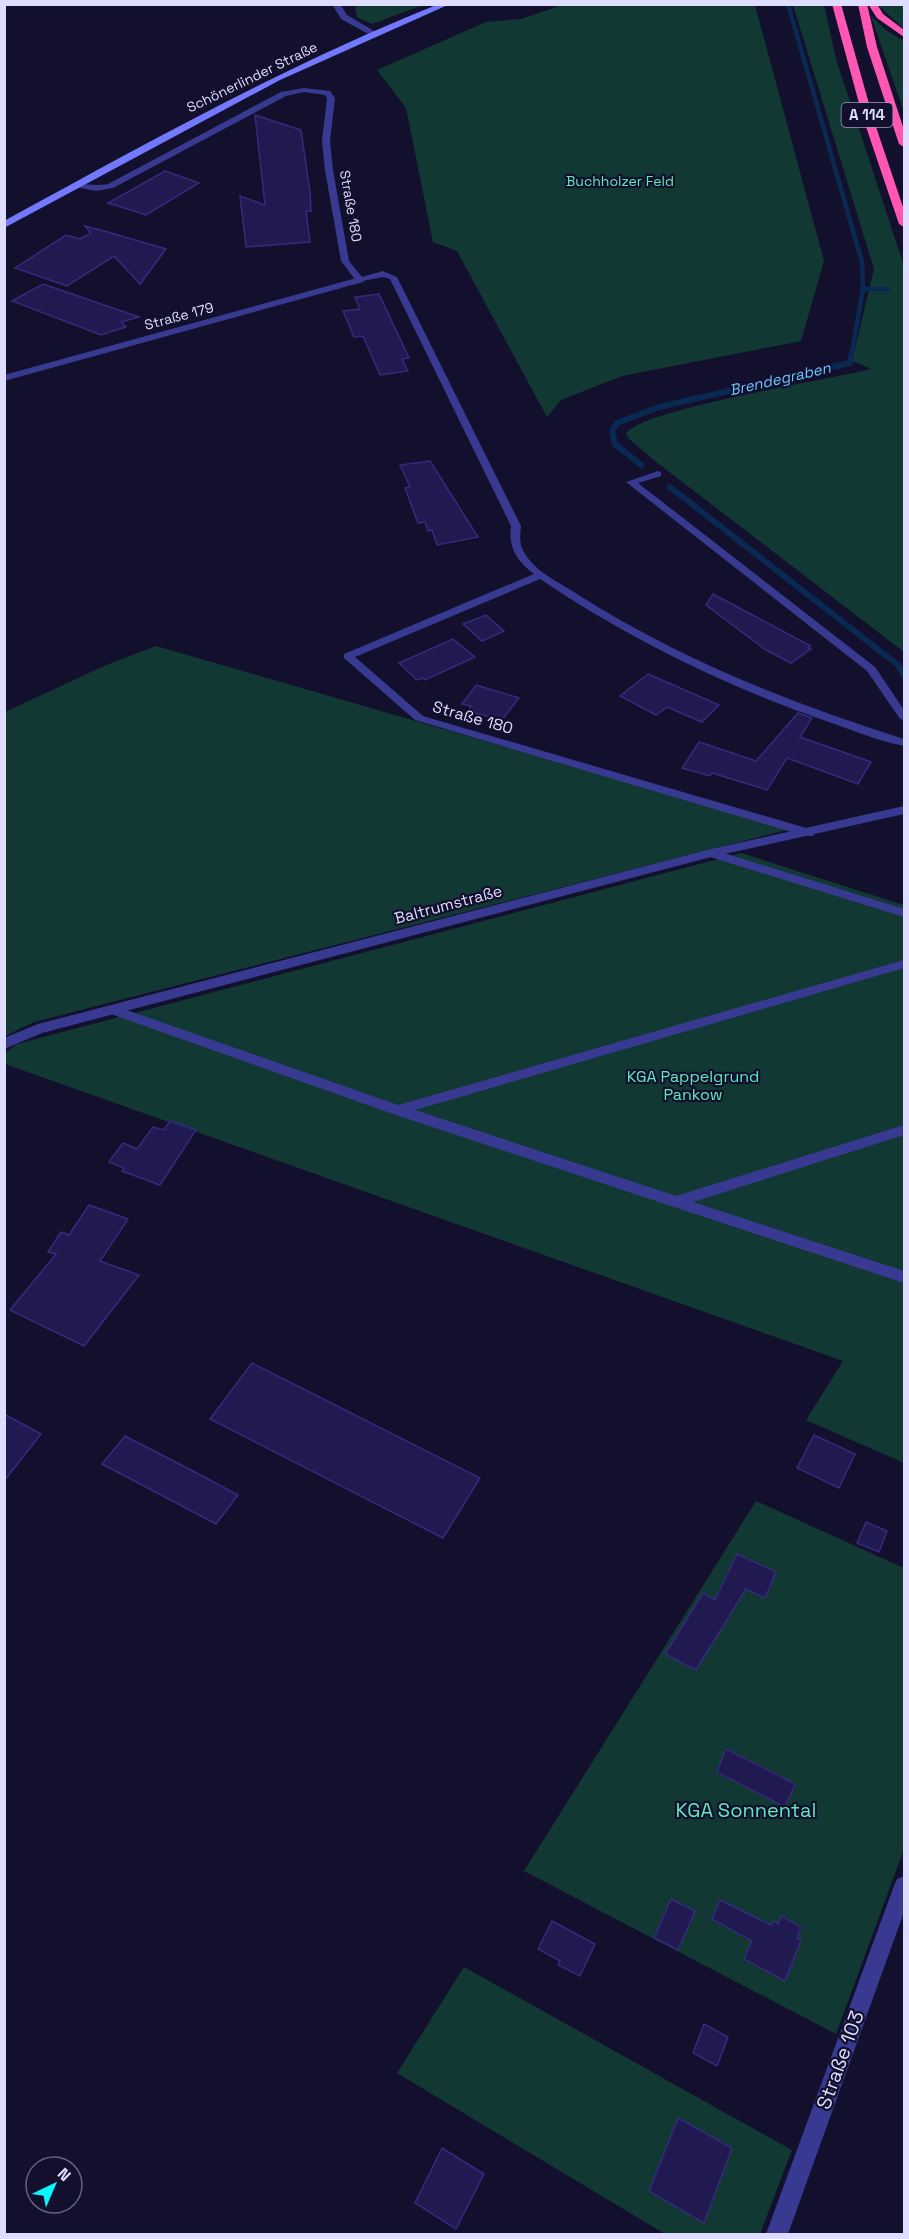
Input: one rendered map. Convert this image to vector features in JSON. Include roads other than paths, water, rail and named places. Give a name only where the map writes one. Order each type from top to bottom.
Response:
[{"type":"highway","name":"A 114","points":[[836,4],[868,118],[904,224]]},
{"type":"highway","name":"A 114","points":[[862,4],[872,47],[904,144]]},
{"type":"highway","points":[[872,4],[880,16],[904,34]]},
{"type":"main road","name":"Schönerlinder Straße","points":[[4,225],[228,102],[375,34],[447,4]]},
{"type":"street","points":[[336,4],[344,17],[375,34]]},
{"type":"street","name":"Straße 179","points":[[4,378],[360,280]]},
{"type":"street","name":"Baltrumstraße","points":[[4,1044],[38,1029],[711,853],[904,810]]},
{"type":"street","name":"Straße 103","points":[[777,2235],[904,1886]]},
{"type":"lane","name":"Schönerlinder Straße","points":[[74,186],[96,189],[110,186],[284,93],[297,90],[320,92]]},
{"type":"lane","name":"Straße 180","points":[[320,92],[331,98],[326,141],[345,261],[360,280]]},
{"type":"lane","points":[[360,280],[383,274],[393,277],[516,526],[514,541],[517,550],[541,575],[635,634],[693,663],[846,725],[904,743]]},
{"type":"lane","points":[[658,474],[631,482],[871,669],[904,717]]},
{"type":"lane","name":"Straße 180","points":[[541,575],[348,656],[419,718],[809,833]]},
{"type":"lane","points":[[711,853],[904,913]]},
{"type":"lane","points":[[398,1110],[904,964]]},
{"type":"lane","points":[[113,1010],[398,1110],[904,1277]]},
{"type":"lane","points":[[678,1201],[904,1130]]},
{"type":"waterway","name":"Brendegraben","points":[[788,4],[862,262],[863,289]]},
{"type":"waterway","name":"Brendegraben","points":[[851,357],[863,289]]},
{"type":"waterway","points":[[863,289],[888,289]]},
{"type":"waterway","name":"Brendegraben","points":[[641,465],[615,444],[612,431],[617,423],[659,407],[850,363],[851,356]]},
{"type":"waterway","name":"Brendegraben","points":[[670,487],[898,665],[904,675]]},
{"type":"park label","name":"Buchholzer Feld","points":[[620,181]]},
{"type":"park label","name":"KGA Pappelgrund Pankow","points":[[693,1085]]},
{"type":"park label","name":"KGA Sonnental","points":[[746,1810]]}]
